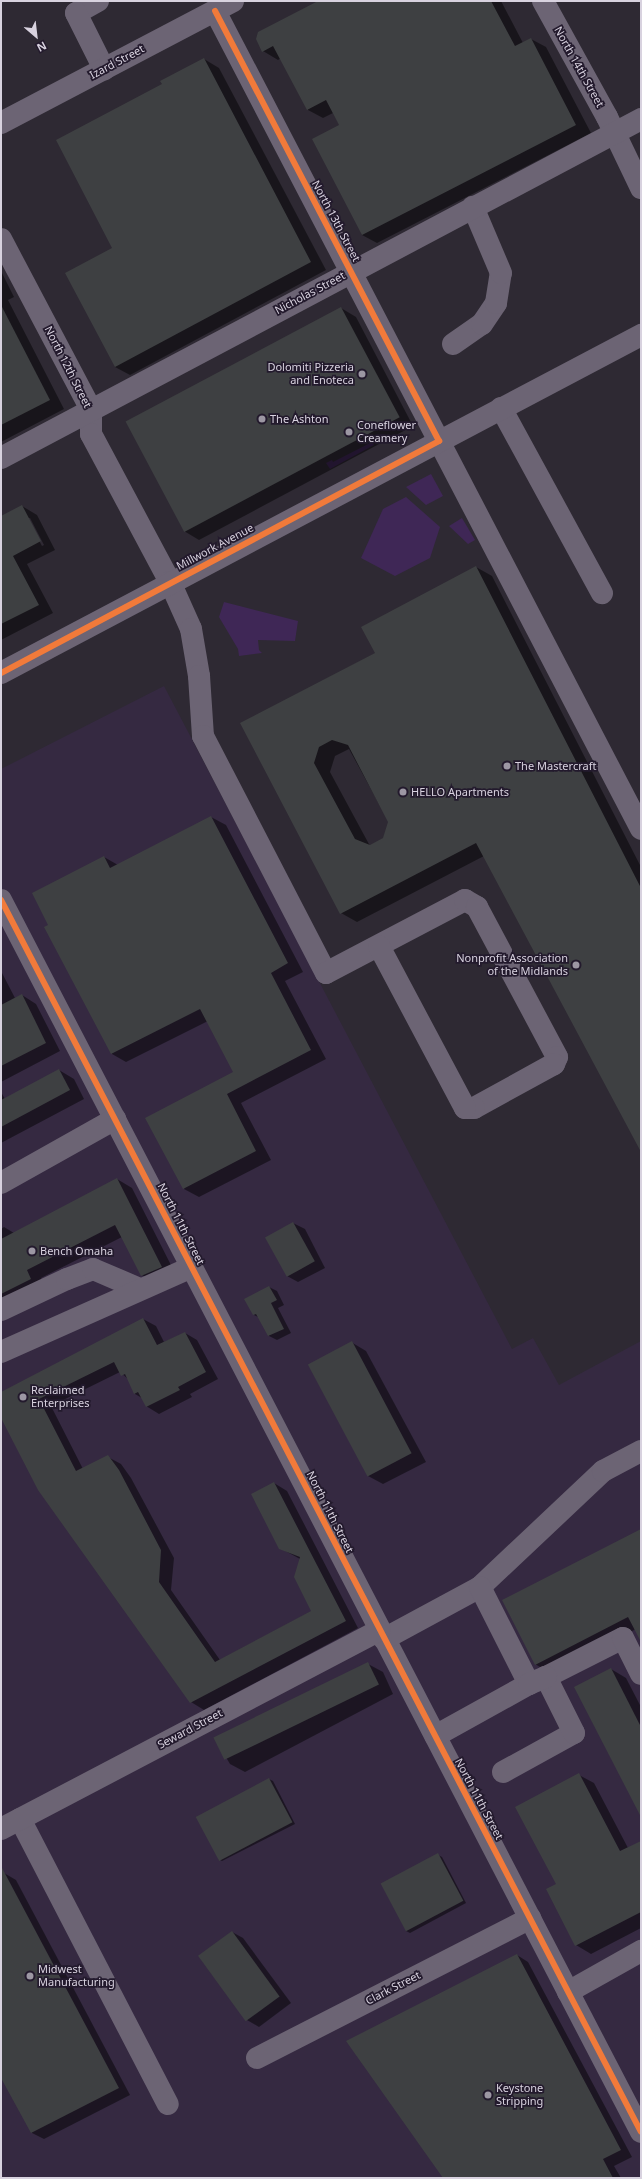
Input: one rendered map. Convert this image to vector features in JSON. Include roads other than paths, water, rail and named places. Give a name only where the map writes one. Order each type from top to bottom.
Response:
[{"type":"street","points":[[98,1],[76,13],[104,69]]},
{"type":"street","name":"North 14th Street","points":[[543,1],[614,133],[641,188]]},
{"type":"street","name":"Izard Street","points":[[1,123],[224,6]]},
{"type":"street","name":"North 13th Street","points":[[224,6],[351,272],[641,829]]},
{"type":"street","name":"Nicholas Street","points":[[1,458],[641,119]]},
{"type":"street","points":[[453,344],[482,324],[496,303],[501,273],[473,207]]},
{"type":"street","name":"North 12th Street","points":[[1,239],[91,410],[91,434],[170,582],[191,629],[199,676],[203,736],[326,973],[379,946]]},
{"type":"street","name":"Millwork Avenue","points":[[1,673],[170,582],[641,335]]},
{"type":"street","points":[[501,408],[602,593]]},
{"type":"street","name":"North 11th Street","points":[[1,900],[641,2132]]},
{"type":"street","points":[[465,900],[477,907],[557,1057],[554,1064],[474,1108],[465,1108],[379,946],[465,900]]},
{"type":"street","points":[[1,1183],[115,1119]]},
{"type":"street","points":[[1,1352],[192,1267]]},
{"type":"street","points":[[1,1310],[67,1279],[93,1269],[140,1289]]},
{"type":"street","name":"Seward Street","points":[[10,1824],[382,1635],[480,1587],[603,1472],[641,1452]]},
{"type":"street","points":[[480,1587],[538,1680],[574,1733],[503,1772]]},
{"type":"street","points":[[435,1736],[538,1680],[622,1638],[641,1674]]},
{"type":"street","points":[[10,1824],[168,2104]]},
{"type":"street","name":"Clark Street","points":[[257,2058],[530,1918]]},
{"type":"street","points":[[568,1992],[641,1951]]},
{"type":"place","name":"Dolomiti Pizzeria and Enoteca","points":[[362,374]]},
{"type":"place","name":"The Ashton","points":[[262,419]]},
{"type":"place","name":"Coneflower Creamery","points":[[349,432]]},
{"type":"place","name":"The Mastercraft","points":[[507,766]]},
{"type":"place","name":"HELLO Apartments","points":[[403,792]]},
{"type":"place","name":"Nonprofit Association of the Midlands","points":[[576,965]]},
{"type":"place","name":"Bench Omaha","points":[[32,1251]]},
{"type":"place","name":"Reclaimed Enterprises","points":[[23,1397]]},
{"type":"place","name":"Midwest Manufacturing","points":[[30,1976]]},
{"type":"place","name":"Keystone Stripping","points":[[488,2095]]}]
